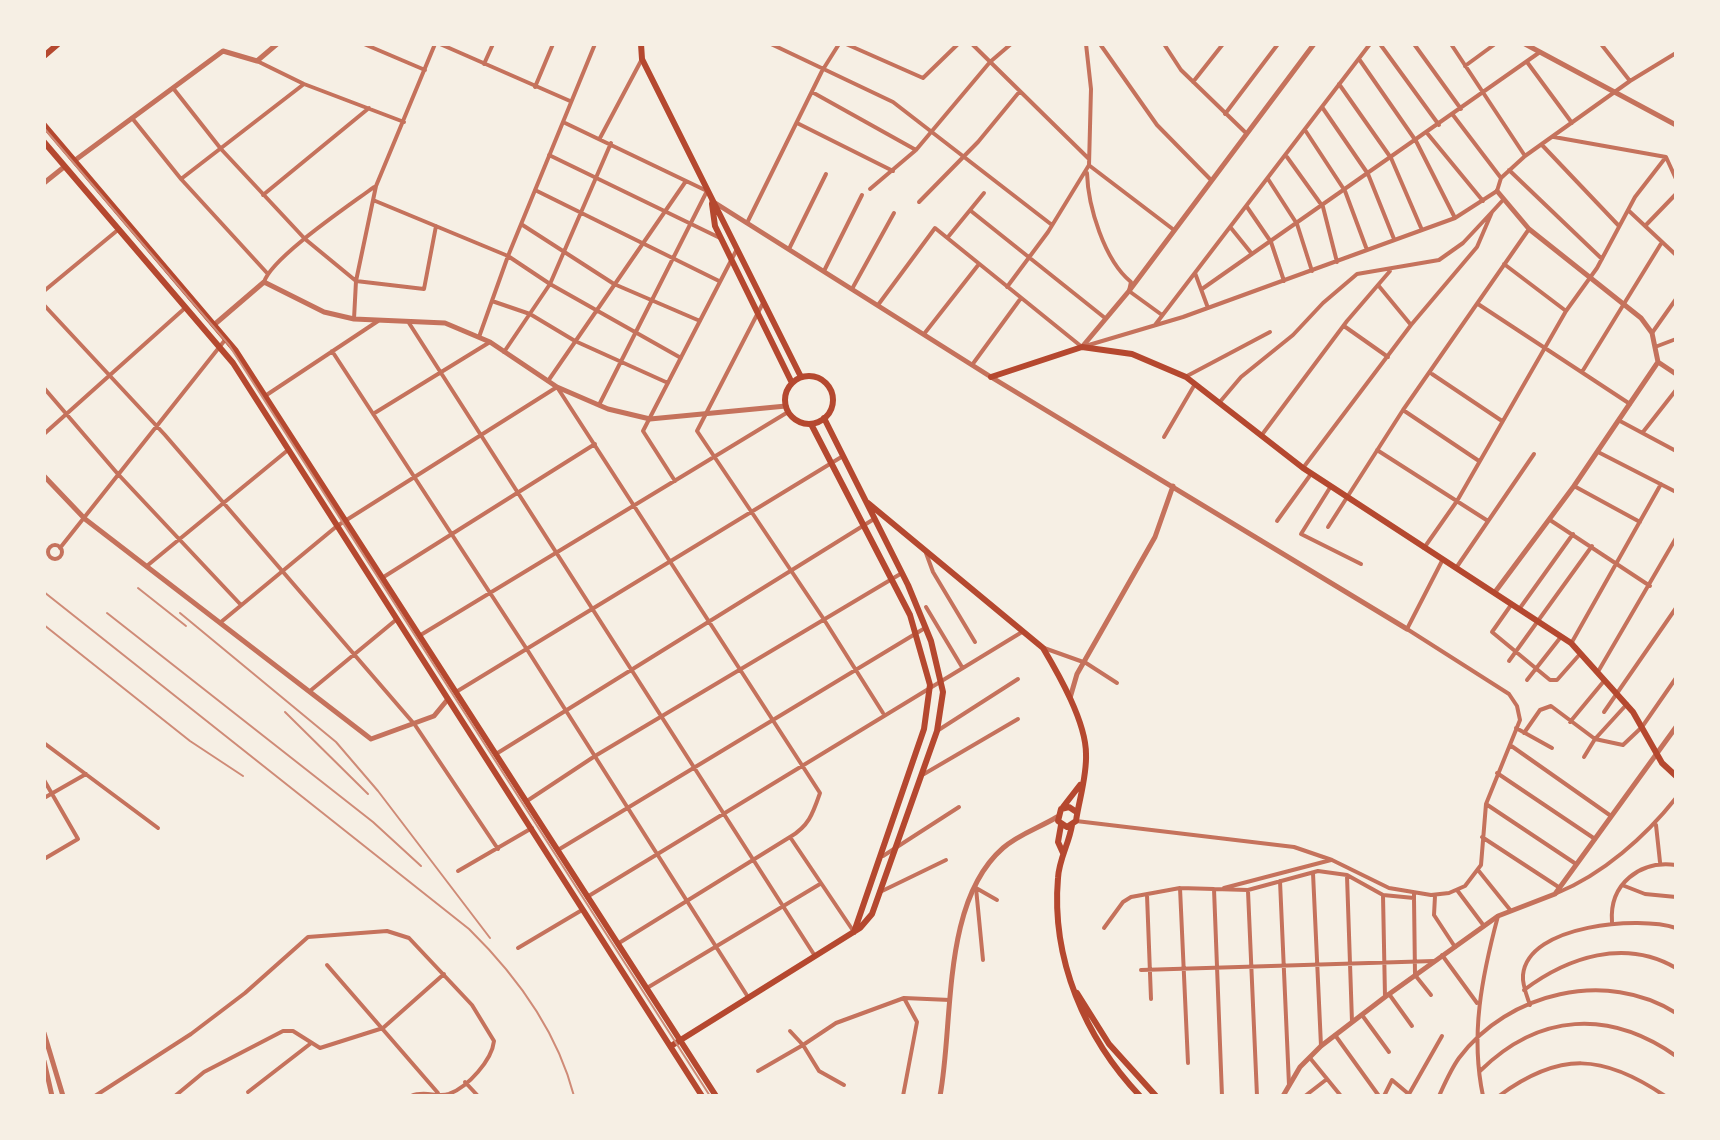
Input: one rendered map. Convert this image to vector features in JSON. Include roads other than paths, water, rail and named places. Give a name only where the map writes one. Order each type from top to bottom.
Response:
[{"type":"main road","points":[[44,56],[58,44]]},
{"type":"main road","points":[[641,44],[642,59],[801,377]]},
{"type":"main road","points":[[44,125],[226,338],[716,1096]]},
{"type":"main road","points":[[44,142],[223,348],[702,1096]]},
{"type":"main road","points":[[711,200],[715,226],[792,383]]},
{"type":"main road","points":[[991,377],[1082,347],[1132,354],[1186,377],[1303,468],[1571,643],[1627,704],[1658,755],[1676,776]]},
{"type":"main road","points":[[814,376],[829,387],[832,406],[824,418],[811,424],[798,421],[787,409],[785,394],[792,383],[801,377],[814,376]]},
{"type":"main road","points":[[671,1046],[854,932],[872,914],[937,731],[943,692],[925,628],[902,573],[824,418]]},
{"type":"main road","points":[[811,424],[893,579],[916,634],[930,685],[924,729],[883,856],[854,932]]},
{"type":"main road","points":[[865,501],[1043,648],[1069,699],[1086,751],[1080,785],[1082,793],[1058,877],[1058,909],[1080,1009],[1099,1045],[1140,1096]]},
{"type":"main road","points":[[1063,853],[1058,842],[1061,825],[1057,817],[1080,785]]},
{"type":"main road","points":[[1063,807],[1075,811]]},
{"type":"main road","points":[[1061,825],[1074,823]]},
{"type":"main road","points":[[1072,983],[1109,1044],[1156,1096]]},
{"type":"street","points":[[257,61],[277,44]]},
{"type":"street","points":[[364,44],[425,70]]},
{"type":"street","points":[[354,319],[356,281],[376,186],[438,44],[571,101]]},
{"type":"street","points":[[484,64],[493,44]]},
{"type":"street","points":[[535,87],[553,44]]},
{"type":"street","points":[[479,337],[508,256],[595,44]]},
{"type":"street","points":[[771,44],[780,46],[822,71],[893,102],[1052,225]]},
{"type":"street","points":[[747,223],[822,71],[839,44]]},
{"type":"street","points":[[846,44],[923,78],[958,44]]},
{"type":"street","points":[[972,44],[1089,165],[1174,230]]},
{"type":"street","points":[[870,189],[933,133],[990,62],[1011,44]]},
{"type":"street","points":[[1086,44],[1091,89],[1088,189],[1115,264],[1131,282],[1129,291]]},
{"type":"street","points":[[1100,44],[1157,125],[1211,180]]},
{"type":"street","points":[[1164,44],[1193,82],[1246,133]]},
{"type":"street","points":[[1193,82],[1223,44]]},
{"type":"street","points":[[1225,114],[1278,44]]},
{"type":"street","points":[[1082,347],[1129,291],[1314,44]]},
{"type":"street","points":[[1155,325],[1370,44]]},
{"type":"street","points":[[1380,44],[1439,125]]},
{"type":"street","points":[[1414,44],[1461,109]]},
{"type":"street","points":[[1451,44],[1525,156]]},
{"type":"street","points":[[1465,66],[1495,44]]},
{"type":"street","points":[[1525,44],[1676,125]]},
{"type":"street","points":[[1601,44],[1630,81]]},
{"type":"street","points":[[74,161],[223,51],[257,61],[304,84],[404,122]]},
{"type":"street","points":[[1202,289],[1540,52]]},
{"type":"street","points":[[1082,347],[1208,308],[1455,218],[1497,191],[1501,178],[1525,156],[1630,81],[1676,53]]},
{"type":"street","points":[[1359,58],[1416,141],[1455,218]]},
{"type":"street","points":[[600,138],[642,59]]},
{"type":"street","points":[[1527,62],[1572,123]]},
{"type":"street","points":[[181,179],[304,84]]},
{"type":"street","points":[[1339,84],[1391,158],[1422,230]]},
{"type":"street","points":[[173,88],[221,149],[263,195],[305,239],[356,281],[424,289],[436,226]]},
{"type":"street","points":[[919,202],[964,157],[1020,91]]},
{"type":"street","points":[[812,92],[916,150]]},
{"type":"street","points":[[1322,107],[1368,174],[1394,239]]},
{"type":"street","points":[[263,195],[369,108]]},
{"type":"street","points":[[1453,115],[1501,178]]},
{"type":"street","points":[[132,118],[181,179],[267,273]]},
{"type":"street","points":[[563,122],[707,191],[599,405]]},
{"type":"street","points":[[797,123],[893,171]]},
{"type":"street","points":[[1305,130],[1345,191],[1367,250]]},
{"type":"street","points":[[1427,133],[1483,201]]},
{"type":"street","points":[[1553,137],[1666,157]]},
{"type":"street","points":[[504,352],[550,284],[611,143]]},
{"type":"street","points":[[1542,145],[1619,226]]},
{"type":"street","points":[[549,155],[721,239]]},
{"type":"street","points":[[1287,156],[1323,207],[1337,262]]},
{"type":"street","points":[[1666,157],[1676,179]]},
{"type":"street","points":[[1424,548],[1457,501],[1566,311],[1602,259],[1646,179],[1666,157]]},
{"type":"street","points":[[1007,287],[1052,225],[1089,165]]},
{"type":"street","points":[[44,183],[64,167]]},
{"type":"street","points":[[1509,170],[1602,259]]},
{"type":"street","points":[[789,249],[826,174]]},
{"type":"street","points":[[1268,179],[1297,224],[1312,271]]},
{"type":"street","points":[[548,381],[686,181]]},
{"type":"street","points":[[215,324],[264,282],[267,273],[305,239],[376,186]]},
{"type":"street","points":[[535,190],[719,281]]},
{"type":"street","points":[[1495,592],[1550,520],[1658,362],[1652,333],[1626,303],[1529,229],[1497,191]]},
{"type":"street","points":[[947,238],[984,193]]},
{"type":"street","points":[[1645,226],[1676,194]]},
{"type":"street","points":[[824,271],[862,195]]},
{"type":"street","points":[[373,200],[508,256],[550,284],[681,358]]},
{"type":"street","points":[[711,200],[991,377],[1495,683],[1517,706],[1520,720],[1486,804],[1478,870],[1465,886],[1435,895],[1383,895],[1334,871],[1313,873],[1248,890],[1180,888],[1123,902],[1104,928]]},
{"type":"street","points":[[1219,403],[1241,377],[1293,335],[1323,303],[1357,274],[1439,260],[1463,243],[1503,200]]},
{"type":"street","points":[[1247,207],[1271,242],[1284,281]]},
{"type":"street","points":[[1628,210],[1676,255]]},
{"type":"street","points":[[971,211],[1105,318]]},
{"type":"street","points":[[1303,468],[1411,325],[1477,247],[1492,212]]},
{"type":"street","points":[[852,289],[894,213]]},
{"type":"street","points":[[521,224],[614,284],[700,321]]},
{"type":"street","points":[[878,305],[935,228],[1082,347]]},
{"type":"street","points":[[1231,228],[1252,254]]},
{"type":"street","points":[[44,291],[119,229]]},
{"type":"street","points":[[1328,527],[1403,410],[1432,374],[1529,229]]},
{"type":"street","points":[[1582,372],[1662,242]]},
{"type":"street","points":[[675,481],[643,431],[737,249]]},
{"type":"street","points":[[924,334],[979,264]]},
{"type":"street","points":[[1504,264],[1566,311]]},
{"type":"street","points":[[1261,436],[1344,326],[1392,269]]},
{"type":"street","points":[[1194,273],[1208,308]]},
{"type":"street","points":[[264,282],[324,312],[354,319],[445,323],[490,342],[557,387],[599,405],[650,419],[707,411],[787,409]]},
{"type":"street","points":[[1378,285],[1411,325]]},
{"type":"street","points":[[1129,291],[1162,315]]},
{"type":"street","points":[[972,365],[1021,298]]},
{"type":"street","points":[[1652,333],[1676,299]]},
{"type":"street","points":[[492,301],[530,314],[575,341],[668,383]]},
{"type":"street","points":[[763,302],[697,431],[857,669],[883,713]]},
{"type":"street","points":[[1478,304],[1631,405]]},
{"type":"street","points":[[44,305],[223,502],[415,725],[498,849]]},
{"type":"street","points":[[44,434],[186,307]]},
{"type":"street","points":[[265,396],[380,320]]},
{"type":"street","points":[[409,323],[815,956]]},
{"type":"street","points":[[1344,326],[1388,357]]},
{"type":"street","points":[[1186,377],[1270,332]]},
{"type":"street","points":[[60,548],[155,426],[223,348],[226,338]]},
{"type":"street","points":[[1655,347],[1676,339]]},
{"type":"street","points":[[373,414],[490,342]]},
{"type":"street","points":[[332,351],[748,997]]},
{"type":"street","points":[[1658,362],[1676,374]]},
{"type":"street","points":[[1432,374],[1502,421]]},
{"type":"street","points":[[1164,437],[1195,384]]},
{"type":"street","points":[[221,622],[345,520],[557,387]]},
{"type":"street","points":[[557,387],[673,560],[820,793],[812,818],[803,830],[617,944]]},
{"type":"street","points":[[44,388],[117,473],[241,605]]},
{"type":"street","points":[[1643,433],[1676,390]]},
{"type":"street","points":[[419,636],[675,481],[787,409]]},
{"type":"street","points":[[1403,410],[1479,461]]},
{"type":"street","points":[[1620,421],[1676,451]]},
{"type":"street","points":[[382,578],[595,444]]},
{"type":"street","points":[[148,565],[179,536],[288,449]]},
{"type":"street","points":[[1377,450],[1488,521]]},
{"type":"street","points":[[1598,452],[1676,492]]},
{"type":"street","points":[[1456,568],[1534,454]]},
{"type":"street","points":[[456,692],[594,611],[843,456]]},
{"type":"street","points":[[1277,521],[1311,473]]},
{"type":"street","points":[[44,476],[85,519],[371,739],[434,716],[448,699]]},
{"type":"street","points":[[1571,643],[1619,564],[1661,484]]},
{"type":"street","points":[[1069,699],[1077,674],[1155,537],[1173,486]]},
{"type":"street","points":[[1331,486],[1301,534],[1361,564]]},
{"type":"street","points":[[1574,486],[1640,522]]},
{"type":"street","points":[[495,755],[874,519]]},
{"type":"street","points":[[1550,520],[1650,586]]},
{"type":"street","points":[[1520,608],[1573,534]]},
{"type":"street","points":[[1599,670],[1676,538]]},
{"type":"street","points":[[1509,661],[1592,546]]},
{"type":"street","points":[[925,551],[933,572],[975,642]]},
{"type":"street","points":[[1407,629],[1443,559]]},
{"type":"street","points":[[525,802],[595,756],[902,573]]},
{"type":"street","points":[[1512,603],[1492,632],[1554,682],[1581,652]]},
{"type":"street","points":[[926,607],[962,667]]},
{"type":"street","points":[[1604,712],[1676,608]]},
{"type":"street","points":[[309,693],[397,619]]},
{"type":"street","points":[[556,852],[693,766],[925,628]]},
{"type":"street","points":[[586,898],[725,815],[883,713],[1022,632]]},
{"type":"street","points":[[1527,680],[1561,636]]},
{"type":"street","points":[[1043,648],[1086,663],[1117,683]]},
{"type":"street","points":[[1570,722],[1606,678]]},
{"type":"street","points":[[1524,733],[1545,707],[1551,706],[1595,739],[1623,745],[1642,727],[1676,678]]},
{"type":"street","points":[[937,731],[1018,679]]},
{"type":"street","points":[[1584,757],[1595,739],[1627,704]]},
{"type":"street","points":[[922,776],[1018,719]]},
{"type":"street","points":[[1555,894],[1676,727]]},
{"type":"street","points":[[1516,728],[1552,748]]},
{"type":"street","points":[[44,743],[158,828]]},
{"type":"street","points":[[1510,745],[1611,816]]},
{"type":"street","points":[[1497,773],[1595,839]]},
{"type":"street","points":[[44,798],[86,774]]},
{"type":"street","points":[[44,780],[78,839],[45,857]]},
{"type":"street","points":[[1283,1096],[1309,1057],[1362,1014],[1498,916],[1576,885],[1656,825],[1676,798]]},
{"type":"street","points":[[1486,804],[1576,864]]},
{"type":"street","points":[[883,856],[959,807]]},
{"type":"street","points":[[940,1096],[961,929],[976,888],[988,863],[1004,847],[1057,817]]},
{"type":"street","points":[[1074,823],[1294,847],[1414,896]]},
{"type":"street","points":[[1656,825],[1660,862]]},
{"type":"street","points":[[458,871],[532,828]]},
{"type":"street","points":[[790,837],[854,932]]},
{"type":"street","points":[[1482,837],[1560,888]]},
{"type":"street","points":[[880,892],[946,860]]},
{"type":"street","points":[[1222,889],[1332,860]]},
{"type":"street","points":[[1612,922],[1611,908],[1622,885],[1634,872],[1660,862],[1676,865]]},
{"type":"street","points":[[1478,870],[1511,911]]},
{"type":"street","points":[[1313,873],[1321,1046]]},
{"type":"street","points":[[1347,875],[1352,1022]]},
{"type":"street","points":[[1280,881],[1289,1085]]},
{"type":"street","points":[[646,989],[820,884]]},
{"type":"street","points":[[1622,885],[1645,894],[1676,897]]},
{"type":"street","points":[[976,888],[997,900]]},
{"type":"street","points":[[976,888],[983,960]]},
{"type":"street","points":[[1180,888],[1188,1063]]},
{"type":"street","points":[[1214,889],[1222,1096]]},
{"type":"street","points":[[1248,890],[1257,1096]]},
{"type":"street","points":[[1457,890],[1484,926]]},
{"type":"street","points":[[1147,895],[1151,999]]},
{"type":"street","points":[[1383,895],[1381,963],[1387,996],[1412,1026]]},
{"type":"street","points":[[1435,895],[1434,915],[1455,947]]},
{"type":"street","points":[[1414,896],[1415,975],[1431,995]]},
{"type":"street","points":[[518,948],[582,910]]},
{"type":"street","points":[[1483,1096],[1477,1038],[1478,1005],[1498,916]]},
{"type":"street","points":[[1530,1005],[1524,990],[1523,973],[1529,959],[1566,934],[1612,922],[1640,921],[1676,928]]},
{"type":"street","points":[[95,1096],[202,1026],[308,937],[387,931],[413,940],[472,1005],[494,1041],[491,1056],[449,1094],[422,1092],[411,1096]]},
{"type":"street","points":[[1524,990],[1545,974],[1601,953],[1636,955],[1676,968]]},
{"type":"street","points":[[1442,955],[1478,1005]]},
{"type":"street","points":[[1141,970],[1434,961]]},
{"type":"street","points":[[327,965],[439,1095]]},
{"type":"street","points":[[175,1096],[204,1072],[283,1031],[293,1031],[310,1044],[324,1048],[383,1028],[445,974]]},
{"type":"street","points":[[1439,1096],[1459,1057],[1477,1038],[1506,1017],[1559,992],[1584,988],[1644,998],[1676,1013]]},
{"type":"street","points":[[758,1071],[836,1023],[904,998],[950,1000]]},
{"type":"street","points":[[903,1096],[917,1022],[904,998]]},
{"type":"street","points":[[1362,1014],[1389,1052]]},
{"type":"street","points":[[1480,1071],[1517,1042],[1556,1025],[1580,1023],[1603,1024],[1641,1035],[1676,1056]]},
{"type":"street","points":[[790,1031],[819,1071],[844,1085]]},
{"type":"street","points":[[44,1033],[63,1096]]},
{"type":"street","points":[[1335,1035],[1381,1096],[1392,1080],[1410,1095],[1442,1036]]},
{"type":"street","points":[[248,1092],[310,1044]]},
{"type":"street","points":[[1309,1057],[1341,1096]]},
{"type":"street","points":[[44,1061],[52,1096]]},
{"type":"street","points":[[1499,1096],[1536,1073],[1575,1061],[1611,1067],[1665,1096]]},
{"type":"street","points":[[1305,1096],[1327,1079]]},
{"type":"street","points":[[465,1082],[478,1096]]},
{"type":"tram line","points":[[44,128],[229,345],[710,1096]]},
{"type":"railway","points":[[138,588],[186,626]]},
{"type":"railway","points":[[44,592],[469,929],[519,985],[533,1006],[557,1049],[574,1096]]},
{"type":"railway","points":[[107,613],[373,822],[421,866]]},
{"type":"railway","points":[[180,613],[336,742],[378,791],[490,938]]},
{"type":"railway","points":[[44,625],[190,741],[243,776]]},
{"type":"railway","points":[[285,712],[368,794]]}]
